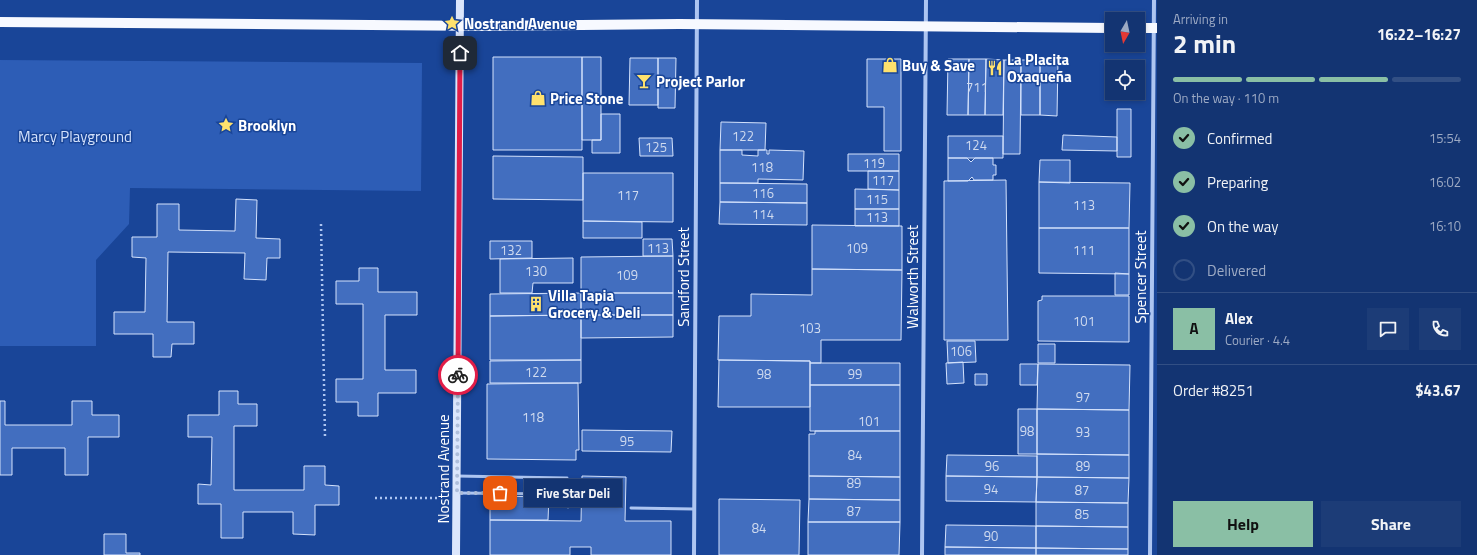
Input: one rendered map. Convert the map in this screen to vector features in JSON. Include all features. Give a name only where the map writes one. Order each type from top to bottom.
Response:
[{"type":"main road","name":"Nostrand Avenue","points":[[456,555],[460,0]]},
{"type":"main road","points":[[0,22],[460,26],[697,24],[1105,28]]},
{"type":"street","name":"Sandford Street","points":[[694,555],[697,0]]},
{"type":"street","name":"Walworth Street","points":[[922,555],[926,0]]},
{"type":"street","name":"Spencer Street","points":[[1150,555],[1155,28],[1154,0]]},
{"type":"lane","points":[[457,476],[567,478],[568,507]]},
{"type":"lane","points":[[457,495],[548,494]]},
{"type":"lane","points":[[632,508],[694,509]]},
{"type":"path","points":[[321,224],[325,437]]},
{"type":"path","points":[[375,498],[457,495]]},
{"type":"green space","name":"Marcy Playground","points":[[0,60],[422,63],[421,191],[130,188],[129,224],[96,260],[96,346],[0,346]]},
{"type":"building","name":"Price Stone","points":[[493,57],[582,57],[582,150],[493,150]]},
{"type":"building","points":[[582,57],[601,57],[601,140],[582,140]]},
{"type":"building","name":"Project Parlor","points":[[630,58],[658,58],[658,105],[629,105]]},
{"type":"building","points":[[658,58],[676,58],[675,108],[658,108]]},
{"type":"building","points":[[867,59],[901,59],[901,151],[884,151],[884,107],[867,107]]},
{"type":"building","points":[[948,59],[969,59],[968,115],[947,115]]},
{"type":"building","points":[[969,59],[986,59],[985,115],[968,115]]},
{"type":"building","points":[[986,59],[1004,60],[1003,115],[985,115]]},
{"type":"building","points":[[1004,60],[1021,60],[1020,154],[1003,154]]},
{"type":"building","points":[[1021,60],[1040,60],[1040,115],[1021,115]]},
{"type":"building","points":[[1040,60],[1058,60],[1057,116],[1040,115]]},
{"type":"building","points":[[1117,109],[1131,109],[1131,157],[1117,157]]},
{"type":"building","points":[[601,114],[620,114],[620,153],[592,153],[592,140],[601,140]]},
{"type":"building","points":[[721,122],[766,123],[765,150],[720,150]]},
{"type":"building","points":[[1063,135],[1117,137],[1117,151],[1062,150]]},
{"type":"building","points":[[948,136],[1003,136],[1003,158],[948,158]]},
{"type":"building","points":[[639,138],[672,138],[673,156],[640,156]]},
{"type":"building","points":[[720,150],[742,150],[742,155],[758,156],[758,150],[767,150],[767,154],[769,154],[769,150],[804,151],[803,180],[758,179],[758,183],[720,183]]},
{"type":"building","points":[[848,154],[899,154],[899,171],[848,171]]},
{"type":"building","points":[[493,156],[583,157],[583,200],[493,199]]},
{"type":"building","points":[[948,158],[967,158],[971,162],[975,158],[993,158],[993,165],[996,165],[996,175],[993,175],[993,180],[974,180],[972,177],[968,181],[948,181]]},
{"type":"building","points":[[1040,160],[1070,160],[1070,183],[1039,182]]},
{"type":"building","points":[[868,171],[899,171],[899,190],[868,189]]},
{"type":"building","points":[[583,173],[673,173],[673,222],[583,221]]},
{"type":"building","points":[[1006,180],[1008,340],[944,340],[944,181]]},
{"type":"building","points":[[1039,182],[1130,183],[1129,228],[1039,228]]},
{"type":"building","points":[[720,183],[807,184],[807,203],[720,202]]},
{"type":"building","points":[[855,189],[899,190],[899,209],[855,209]]},
{"type":"building","points":[[236,199],[257,200],[256,238],[280,239],[280,258],[267,258],[266,280],[244,279],[245,253],[168,252],[167,322],[194,322],[194,344],[172,344],[171,357],[153,357],[153,334],[114,334],[114,312],[145,312],[146,258],[132,257],[132,237],[157,237],[157,204],[179,204],[179,230],[235,231]]},
{"type":"building","points":[[720,202],[807,203],[807,225],[719,224]]},
{"type":"building","points":[[855,209],[899,209],[899,226],[855,226]]},
{"type":"building","points":[[583,221],[642,222],[642,238],[583,238]]},
{"type":"building","points":[[812,225],[902,226],[902,270],[812,269]]},
{"type":"building","points":[[1039,228],[1129,228],[1129,274],[1039,273]]},
{"type":"building","points":[[643,239],[672,239],[673,256],[643,256]]},
{"type":"building","points":[[490,241],[532,241],[532,258],[490,259]]},
{"type":"building","points":[[673,256],[673,293],[581,293],[581,257]]},
{"type":"building","points":[[573,258],[573,283],[533,283],[532,293],[500,293],[500,259]]},
{"type":"building","points":[[359,268],[378,268],[378,292],[417,292],[417,315],[385,315],[385,370],[416,370],[416,393],[378,393],[378,416],[358,416],[358,402],[336,402],[336,379],[363,379],[363,304],[336,304],[336,281],[359,281]]},
{"type":"building","points":[[812,269],[902,270],[901,340],[821,340],[821,363],[810,363],[810,361],[718,360],[719,316],[751,316],[751,294],[812,295]]},
{"type":"building","points":[[1115,273],[1129,274],[1129,295],[1115,295]]},
{"type":"building","points":[[581,293],[673,293],[673,315],[581,315]]},
{"type":"building","name":"Villa Tapia Grocery & Deli","points":[[581,293],[581,315],[490,316],[490,294]]},
{"type":"building","points":[[1042,296],[1129,296],[1129,342],[1038,341],[1038,301],[1042,300]]},
{"type":"building","points":[[581,315],[673,315],[673,337],[581,338]]},
{"type":"building","points":[[581,315],[581,360],[490,360],[490,316]]},
{"type":"building","points":[[947,341],[975,341],[976,362],[948,363]]},
{"type":"building","points":[[1038,344],[1055,344],[1055,363],[1038,363]]},
{"type":"building","points":[[581,360],[581,383],[490,383],[490,361]]},
{"type":"building","points":[[719,360],[810,361],[810,407],[718,407]]},
{"type":"building","points":[[963,362],[964,383],[947,384],[946,363]]},
{"type":"building","points":[[810,363],[900,363],[900,385],[810,385]]},
{"type":"building","points":[[1020,364],[1038,364],[1037,385],[1020,385]]},
{"type":"building","points":[[1038,364],[1130,365],[1129,410],[1037,409]]},
{"type":"building","points":[[975,374],[987,374],[987,385],[975,385]]},
{"type":"building","points":[[578,383],[579,450],[576,450],[576,460],[487,459],[487,384]]},
{"type":"building","points":[[810,385],[900,385],[900,431],[810,431]]},
{"type":"building","points":[[219,391],[238,391],[238,404],[257,404],[257,426],[234,426],[234,490],[304,490],[304,466],[325,466],[325,485],[339,486],[339,505],[315,505],[315,535],[293,534],[293,512],[243,512],[243,538],[221,538],[221,504],[198,504],[198,484],[211,485],[212,437],[188,437],[188,415],[219,415]]},
{"type":"building","points":[[0,401],[5,401],[5,425],[72,425],[72,401],[92,401],[92,415],[119,415],[119,437],[88,437],[88,475],[65,475],[65,448],[12,448],[12,475],[0,475]]},
{"type":"building","points":[[1018,409],[1037,409],[1037,454],[1018,454]]},
{"type":"building","points":[[1037,409],[1129,410],[1129,455],[1037,454]]},
{"type":"building","points":[[582,430],[672,431],[671,452],[582,451]]},
{"type":"building","points":[[815,431],[900,431],[900,477],[809,476],[809,434],[815,434]]},
{"type":"building","points":[[1037,454],[1129,455],[1129,478],[1037,477]]},
{"type":"building","points":[[947,455],[1037,456],[1037,477],[946,476]]},
{"type":"building","points":[[582,476],[626,477],[625,521],[671,521],[671,555],[591,555],[591,547],[570,547],[570,555],[490,555],[490,520],[581,521]]},
{"type":"building","points":[[809,476],[900,477],[900,500],[809,499]]},
{"type":"building","points":[[946,476],[1037,477],[1036,502],[946,501]]},
{"type":"building","points":[[1037,477],[1129,478],[1128,503],[1036,502]]},
{"type":"building","points":[[490,496],[549,497],[548,520],[490,520]]},
{"type":"building","points":[[719,499],[800,500],[799,555],[719,555]]},
{"type":"building","points":[[809,499],[900,500],[900,522],[808,522]]},
{"type":"building","points":[[1036,502],[1128,503],[1128,527],[1036,526]]},
{"type":"building","points":[[808,522],[900,522],[899,555],[808,555]]},
{"type":"building","points":[[946,525],[1036,526],[1036,548],[945,547]]},
{"type":"building","points":[[1036,526],[1128,527],[1128,549],[1036,548]]},
{"type":"building","points":[[104,534],[126,534],[126,553],[140,553],[140,555],[104,555]]},
{"type":"building","points":[[945,547],[1036,548],[1036,555],[945,555]]},
{"type":"building","points":[[1036,548],[1128,549],[1128,555],[1036,555]]},
{"type":"way so far","points":[[458,375],[457,493],[500,493]]},
{"type":"place","name":"Nostrand Avenue","points":[[452,23]]},
{"type":"place","name":"Buy & Save","points":[[890,65]]},
{"type":"place","name":"La Placita Oxaqueña","points":[[995,68]]},
{"type":"place","name":"Project Parlor","points":[[644,81]]},
{"type":"place","name":"Price Stone","points":[[538,98]]},
{"type":"place","name":"Brooklyn","points":[[226,125]]},
{"type":"place","name":"Villa Tapia Grocery & Deli","points":[[536,304]]},
{"type":"place","name":"Five Star Deli","points":[[500,493]]},
{"type":"route","points":[[458,375],[460,53]]}]
